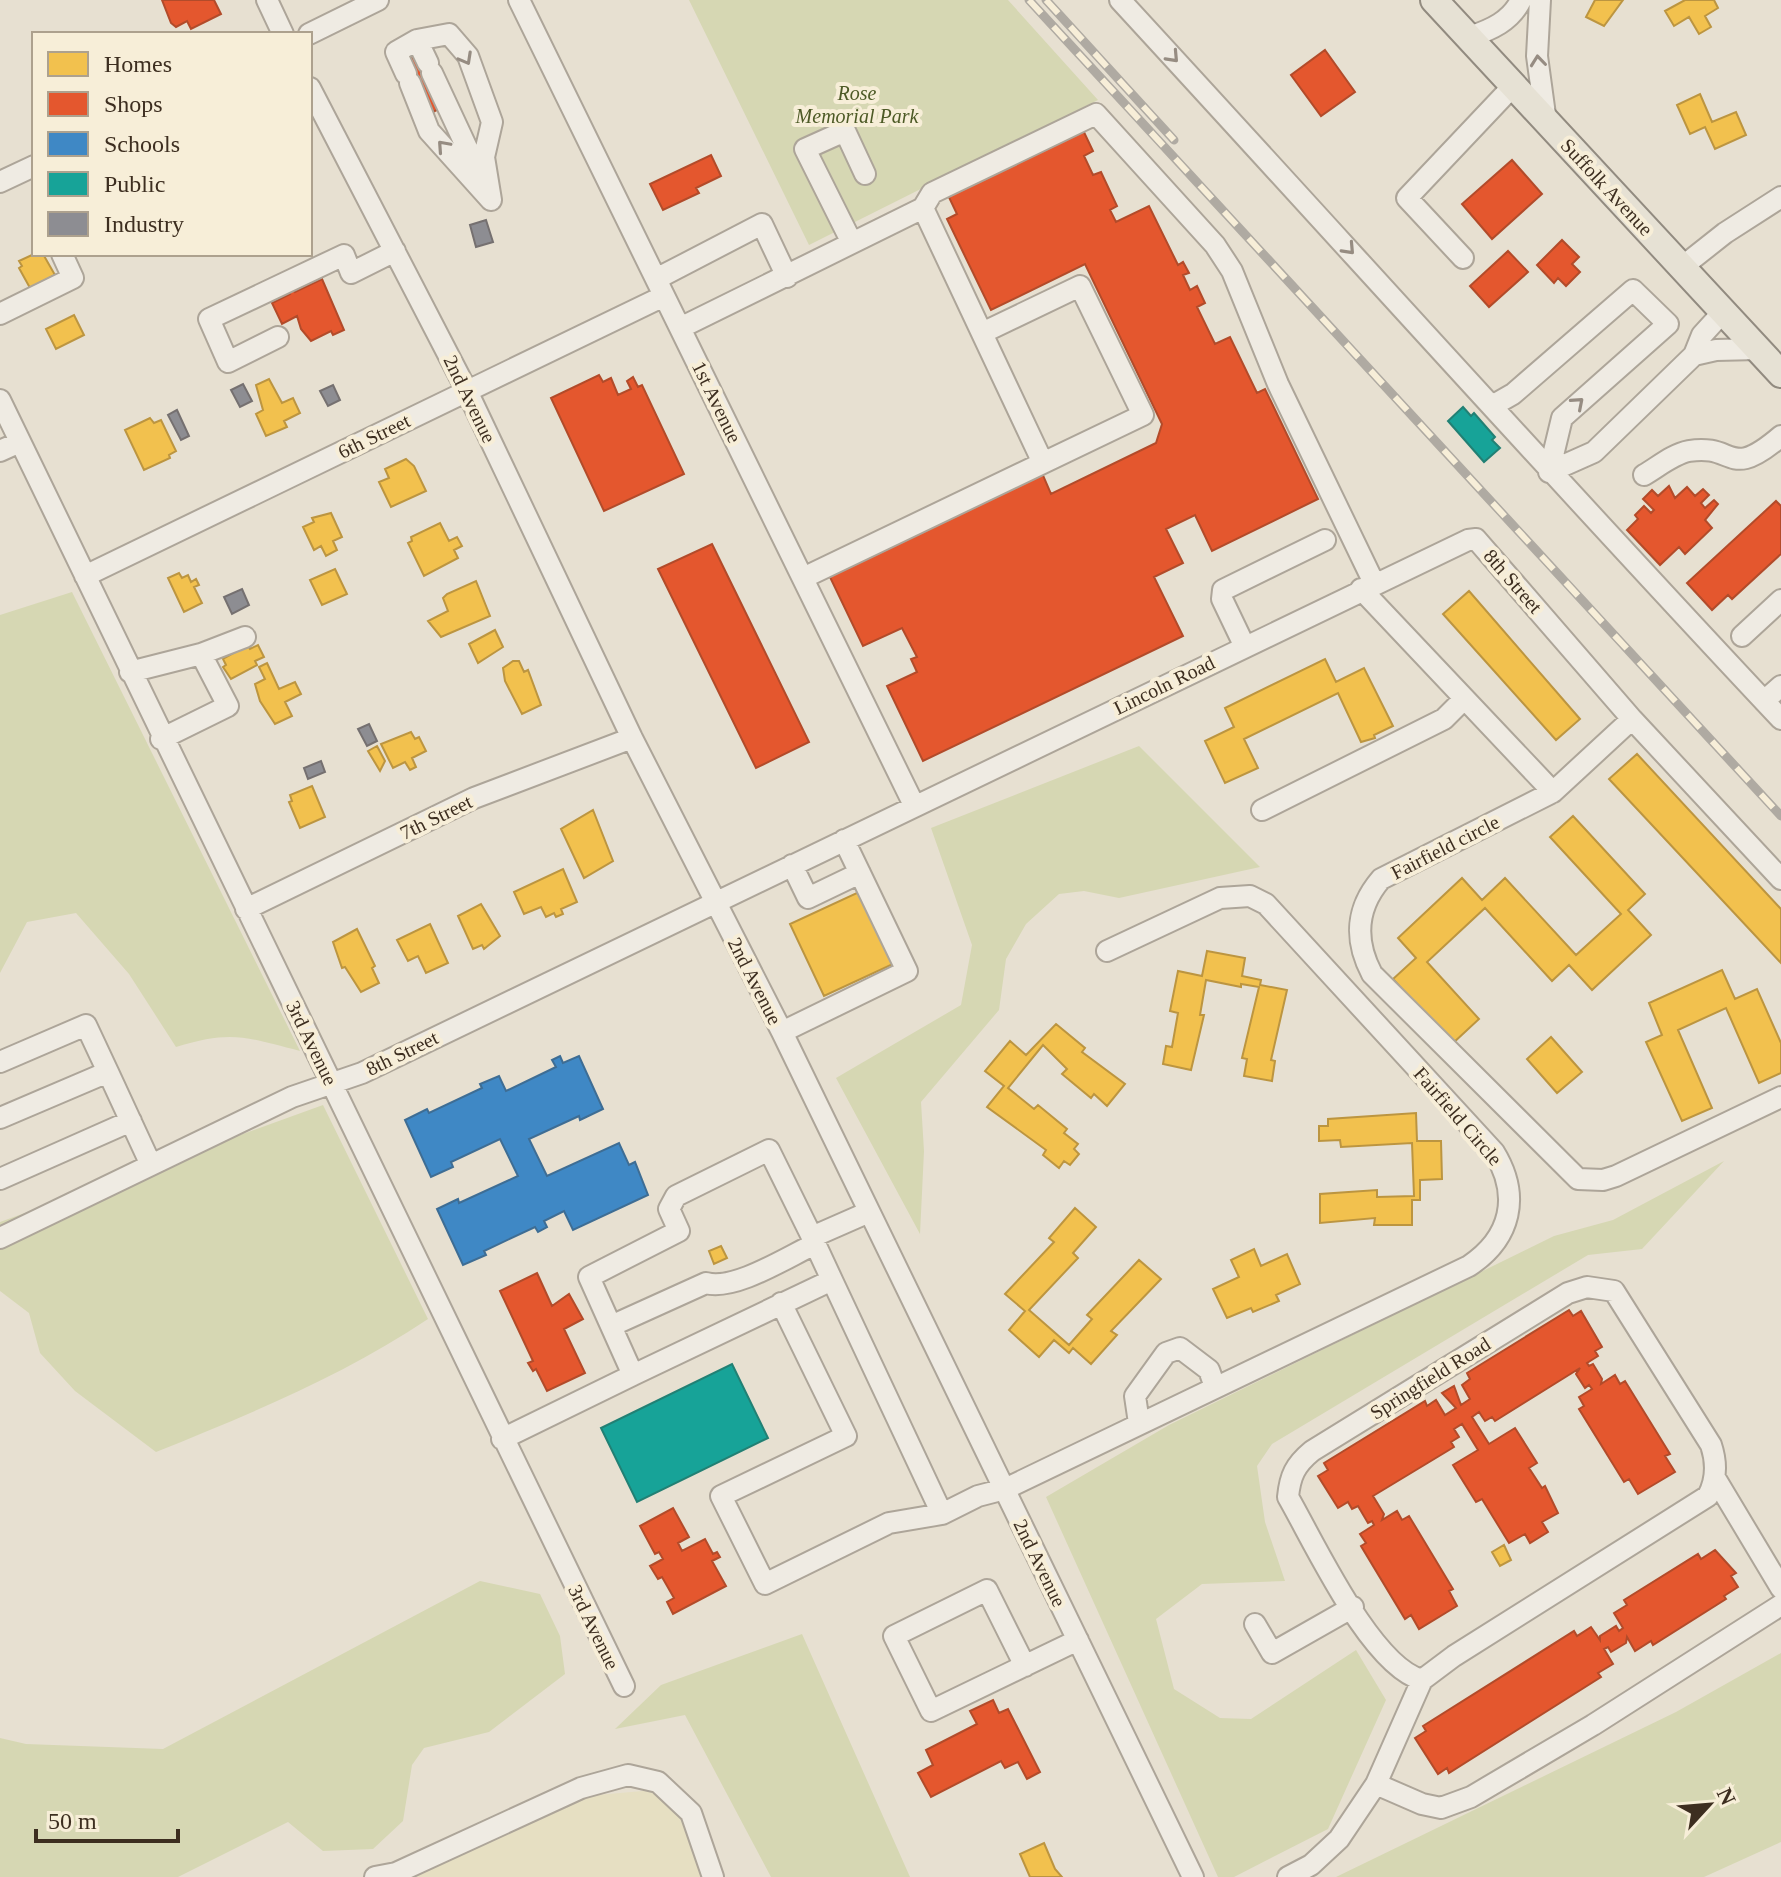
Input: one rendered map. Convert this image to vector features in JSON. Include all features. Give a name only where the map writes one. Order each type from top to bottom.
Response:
[{"type":"main road","name":"Suffolk Avenue","points":[[1434,0],[1781,374]]},
{"type":"street","points":[[267,0],[282,32]]},
{"type":"street","points":[[312,33],[378,0]]},
{"type":"street","name":"1st Avenue","points":[[519,0],[914,805]]},
{"type":"street","points":[[1120,0],[1549,472],[1781,719]]},
{"type":"street","points":[[1469,37],[1495,27],[1515,12],[1521,0]]},
{"type":"street","points":[[1540,0],[1537,56],[1546,122]]},
{"type":"street","points":[[449,34],[468,56],[492,122],[484,157],[491,200],[429,131],[396,52],[417,40],[449,34]]},
{"type":"street","points":[[417,40],[491,200]]},
{"type":"street","points":[[1463,258],[1407,198],[1513,86]]},
{"type":"street","name":"2nd Avenue","points":[[312,92],[467,391],[632,738],[782,1032],[1193,1877]]},
{"type":"street","points":[[680,328],[923,208],[932,193],[1096,114],[1215,245],[1232,271],[1284,399],[1368,586],[1464,699],[1553,792]]},
{"type":"street","points":[[852,243],[805,149],[845,131],[865,174]]},
{"type":"street","points":[[0,182],[32,167]]},
{"type":"street","points":[[1682,267],[1725,233],[1781,197]]},
{"type":"street","points":[[923,208],[1043,463]]},
{"type":"street","name":"6th Street","points":[[85,576],[467,391],[660,287],[762,224],[787,277]]},
{"type":"street","points":[[278,337],[228,362],[209,319],[344,255],[351,273],[395,251]]},
{"type":"street","points":[[0,314],[73,278],[63,256]]},
{"type":"street","points":[[803,578],[1143,415],[1080,286],[982,333]]},
{"type":"street","points":[[1492,406],[1513,394],[1633,290],[1668,324],[1562,418],[1549,472]]},
{"type":"street","points":[[1549,472],[1594,452],[1694,355],[1702,335],[1723,312]]},
{"type":"street","points":[[1694,355],[1758,349]]},
{"type":"street","name":"3rd Avenue","points":[[1,403],[161,739],[624,1686]]},
{"type":"street","points":[[1644,475],[1691,451],[1745,460],[1761,453],[1781,436]]},
{"type":"street","points":[[0,451],[20,442]]},
{"type":"street","name":"8th Street","points":[[1368,586],[1476,539],[1632,719]]},
{"type":"street","points":[[1245,647],[1222,599],[1223,590],[1325,540]]},
{"type":"street","name":"Lincoln Road","points":[[715,901],[1368,586]]},
{"type":"street","points":[[1742,636],[1781,600]]},
{"type":"street","points":[[130,672],[201,654],[245,637]]},
{"type":"street","points":[[161,739],[228,706],[201,654]]},
{"type":"street","points":[[1764,701],[1781,686]]},
{"type":"street","points":[[1262,810],[1444,719],[1464,699]]},
{"type":"street","points":[[1632,719],[1781,879]]},
{"type":"street","name":"Fairfield circle","points":[[1632,719],[1553,792],[1381,879],[1371,891],[1360,915],[1360,946],[1372,974],[1578,1179],[1603,1180],[1616,1176],[1781,1097]]},
{"type":"street","name":"7th Street","points":[[246,909],[474,798],[632,738]]},
{"type":"street","points":[[782,1032],[907,971],[844,840]]},
{"type":"street","points":[[792,865],[808,898],[860,873]]},
{"type":"street","name":"Fairfield Circle","points":[[781,1303],[846,1436],[721,1496],[765,1584],[889,1523],[942,1514],[978,1496],[1005,1489],[1480,1258],[1502,1235],[1509,1217],[1511,1193],[1505,1170],[1494,1152],[1266,904],[1250,896],[1220,898],[1107,951]]},
{"type":"street","name":"8th Street","points":[[0,1238],[292,1097],[332,1085],[715,901]]},
{"type":"street","points":[[0,1062],[86,1025],[151,1165]]},
{"type":"street","points":[[0,1118],[108,1072]]},
{"type":"street","points":[[2,1174],[131,1121]]},
{"type":"street","points":[[633,1375],[589,1277],[679,1231],[669,1209],[676,1196],[769,1150],[942,1514]]},
{"type":"street","points":[[611,1326],[706,1283],[717,1286],[732,1283],[869,1212]]},
{"type":"street","points":[[502,1439],[832,1280]]},
{"type":"street","name":"Springfield Road","points":[[1422,1680],[1409,1677],[1395,1666],[1371,1639],[1288,1497],[1290,1477],[1298,1462],[1576,1290],[1597,1287],[1614,1291],[1711,1445],[1715,1478],[1781,1588]]},
{"type":"street","points":[[1139,1423],[1135,1396],[1166,1353],[1180,1348],[1209,1370],[1215,1387]]},
{"type":"street","points":[[1288,1877],[1311,1865],[1339,1839],[1376,1784],[1422,1680],[1454,1656],[1708,1496],[1715,1478]]},
{"type":"street","points":[[1025,1666],[987,1590],[894,1636],[931,1711],[1025,1666],[1078,1640]]},
{"type":"street","points":[[1376,1784],[1422,1804],[1441,1808],[1471,1797],[1557,1748],[1781,1605]]},
{"type":"street","points":[[1255,1624],[1272,1653],[1353,1607]]},
{"type":"street","points":[[375,1877],[396,1873],[581,1788],[628,1775],[658,1782],[691,1813],[713,1877]]},
{"type":"shaded area","points":[[654,1790],[683,1818],[702,1877],[407,1877],[575,1797]]},
{"type":"green space","name":"Rose Memorial Park","points":[[689,0],[1008,0],[1098,100],[809,245]]},
{"type":"green space","points":[[72,592],[300,1051],[238,1037],[211,1038],[176,1047],[129,974],[76,913],[27,922],[0,973],[0,615]]},
{"type":"green space","points":[[1139,746],[1260,867],[1119,898],[1084,891],[1059,894],[1026,924],[1006,959],[999,1010],[921,1102],[924,1151],[920,1234],[836,1078],[961,1005],[972,945],[931,828]]},
{"type":"green space","points":[[323,1105],[428,1319],[329,1376],[156,1452],[75,1391],[40,1353],[29,1313],[0,1291],[0,1222]]},
{"type":"green space","points":[[1724,1161],[1642,1249],[1588,1255],[1272,1444],[1257,1466],[1265,1522],[1285,1581],[1202,1584],[1156,1619],[1174,1689],[1220,1718],[1251,1719],[1356,1650],[1386,1700],[1328,1829],[1234,1877],[1218,1877],[1046,1497],[1169,1425],[1554,1236],[1613,1220]]},
{"type":"green space","points":[[480,1581],[540,1594],[560,1636],[565,1674],[489,1732],[424,1748],[412,1765],[403,1821],[373,1849],[323,1851],[288,1822],[178,1877],[0,1877],[0,1738],[26,1744],[163,1749]]},
{"type":"green space","points":[[802,1634],[910,1877],[771,1877],[685,1715],[615,1729],[661,1685]]},
{"type":"green space","points":[[1781,1653],[1781,1842],[1704,1877],[1336,1877],[1676,1712]]},
{"type":"building: Homes","points":[[1595,0],[1623,0],[1604,26],[1586,17]]},
{"type":"building: Homes","points":[[1685,0],[1714,0],[1718,8],[1705,16],[1711,27],[1699,34],[1689,17],[1674,26],[1665,11]]},
{"type":"building: Homes","points":[[1700,94],[1712,122],[1736,112],[1746,135],[1715,149],[1705,127],[1690,134],[1677,105]]},
{"type":"building: Homes","points":[[32,255],[44,256],[55,275],[30,288],[19,268],[22,266],[19,261]]},
{"type":"building: Homes","points":[[74,315],[84,335],[56,349],[46,329]]},
{"type":"building: Homes","points":[[269,379],[282,403],[293,398],[300,413],[284,421],[287,427],[266,436],[256,414],[263,410],[256,385]]},
{"type":"building: Homes","points":[[150,418],[154,423],[161,420],[176,451],[169,455],[170,458],[144,470],[125,430]]},
{"type":"building: Homes","points":[[406,459],[414,466],[426,491],[391,507],[379,482],[389,478],[385,469]]},
{"type":"building: Homes","points":[[331,513],[342,537],[333,541],[337,550],[326,556],[321,546],[314,550],[303,527],[314,522],[312,518]]},
{"type":"building: Homes","points":[[440,523],[449,541],[457,537],[462,546],[454,550],[458,558],[424,576],[408,543],[412,541],[411,537]]},
{"type":"building: Homes","points":[[335,569],[347,594],[322,605],[310,580]]},
{"type":"building: Homes","points":[[179,573],[182,578],[188,575],[191,582],[196,579],[199,585],[194,587],[202,603],[184,612],[168,578]]},
{"type":"building: Homes","points":[[476,581],[490,616],[441,637],[428,621],[448,611],[443,598],[447,594]]},
{"type":"building: Homes","points":[[1469,591],[1580,719],[1556,740],[1443,614]]},
{"type":"building: Homes","points":[[495,630],[503,647],[478,663],[469,644]]},
{"type":"building: Homes","points":[[248,645],[250,649],[258,645],[264,657],[255,661],[257,665],[231,679],[223,667],[226,665],[223,659]]},
{"type":"building: Homes","points":[[1325,659],[1336,682],[1364,668],[1393,726],[1374,735],[1375,738],[1361,742],[1338,693],[1244,739],[1258,768],[1225,783],[1205,741],[1234,727],[1225,708]]},
{"type":"building: Homes","points":[[513,661],[519,661],[524,672],[528,670],[541,705],[522,714],[505,681],[503,668]]},
{"type":"building: Homes","points":[[267,663],[279,689],[295,682],[301,694],[285,702],[292,716],[275,724],[260,701],[255,684],[265,679],[259,667]]},
{"type":"building: Homes","points":[[411,732],[415,739],[419,737],[426,751],[412,758],[416,767],[410,770],[405,762],[393,768],[381,744]]},
{"type":"building: Homes","points":[[377,746],[385,761],[380,771],[368,751]]},
{"type":"building: Homes","points":[[1637,754],[1781,909],[1781,963],[1609,779]]},
{"type":"building: Homes","points":[[312,786],[325,817],[300,828],[289,802],[292,801],[290,795]]},
{"type":"building: Homes","points":[[593,810],[613,861],[584,878],[561,829]]},
{"type":"building: Homes","points":[[1573,816],[1645,894],[1628,910],[1651,935],[1592,990],[1569,965],[1552,981],[1485,908],[1427,962],[1479,1019],[1452,1044],[1393,979],[1416,958],[1398,938],[1462,878],[1482,900],[1505,878],[1576,955],[1621,914],[1550,837]]},
{"type":"building: Homes","points":[[563,869],[577,902],[561,909],[563,914],[556,917],[554,913],[546,917],[541,907],[524,914],[514,892]]},
{"type":"building: Homes","points":[[859,892],[893,964],[824,996],[790,924]]},
{"type":"building: Homes","points":[[481,904],[500,936],[484,949],[482,945],[473,949],[458,916]]},
{"type":"building: Homes","points":[[430,924],[448,963],[426,973],[418,956],[408,961],[397,940]]},
{"type":"building: Homes","points":[[357,929],[375,966],[372,968],[379,983],[361,992],[345,967],[342,968],[333,942]]},
{"type":"building: Homes","points":[[1207,951],[1245,958],[1242,976],[1261,980],[1260,985],[1287,990],[1271,1060],[1275,1061],[1272,1081],[1244,1076],[1247,1059],[1242,1058],[1259,987],[1241,984],[1241,987],[1206,980],[1200,1015],[1204,1015],[1191,1070],[1163,1064],[1166,1046],[1172,1047],[1178,1013],[1170,1011],[1178,971],[1202,976]]},
{"type":"building: Homes","points":[[1722,970],[1735,999],[1757,989],[1781,1043],[1781,1073],[1759,1083],[1726,1008],[1678,1030],[1712,1108],[1682,1121],[1646,1042],[1662,1035],[1649,1003]]},
{"type":"building: Homes","points":[[1056,1024],[1085,1048],[1082,1052],[1125,1084],[1107,1106],[1094,1094],[1091,1098],[1062,1074],[1067,1069],[1043,1045],[1008,1088],[1034,1109],[1038,1105],[1067,1129],[1064,1133],[1078,1144],[1074,1149],[1079,1154],[1070,1165],[1064,1161],[1059,1168],[1043,1155],[1046,1150],[987,1107],[1004,1086],[985,1071],[1010,1041],[1026,1055]]},
{"type":"building: Homes","points":[[1551,1037],[1582,1072],[1557,1093],[1527,1059]]},
{"type":"building: Homes","points":[[1416,1113],[1417,1141],[1441,1141],[1442,1179],[1420,1180],[1420,1200],[1412,1200],[1412,1225],[1374,1225],[1375,1218],[1320,1223],[1320,1194],[1377,1190],[1377,1197],[1414,1196],[1412,1143],[1341,1147],[1340,1140],[1319,1141],[1319,1126],[1328,1126],[1328,1119]]},
{"type":"building: Homes","points":[[1075,1208],[1096,1227],[1073,1253],[1078,1258],[1029,1310],[1069,1345],[1092,1319],[1087,1315],[1139,1260],[1161,1279],[1111,1331],[1117,1335],[1091,1364],[1073,1348],[1069,1353],[1054,1340],[1039,1357],[1009,1330],[1025,1311],[1005,1294],[1054,1242],[1049,1238]]},
{"type":"building: Homes","points":[[721,1246],[727,1258],[714,1264],[709,1251]]},
{"type":"building: Homes","points":[[1254,1249],[1261,1266],[1287,1254],[1300,1284],[1276,1295],[1279,1301],[1227,1318],[1213,1289],[1239,1277],[1231,1260]]},
{"type":"building: Homes","points":[[1504,1545],[1511,1560],[1500,1566],[1492,1552]]},
{"type":"building: Homes","points":[[1044,1843],[1055,1869],[1062,1877],[1030,1877],[1020,1854]]},
{"type":"building: Shops","points":[[162,0],[214,0],[221,14],[191,29],[187,21],[176,27],[171,23]]},
{"type":"building: Shops","points":[[1325,50],[1355,92],[1321,116],[1291,75]]},
{"type":"building: Shops","points":[[418,55],[443,107],[431,113],[405,62]]},
{"type":"building: Shops","points":[[1082,128],[1093,151],[1084,156],[1093,175],[1101,172],[1117,206],[1110,210],[1116,222],[1149,206],[1178,265],[1183,262],[1189,273],[1183,275],[1190,290],[1197,286],[1205,303],[1197,307],[1215,344],[1230,337],[1257,393],[1265,389],[1318,499],[1212,551],[1195,515],[1166,529],[1183,563],[1154,577],[1183,636],[923,761],[887,686],[917,672],[911,659],[917,657],[902,628],[863,646],[829,575],[1042,473],[1051,494],[1156,443],[1162,424],[1085,264],[991,310],[947,219],[957,214],[946,191]]},
{"type":"building: Shops","points":[[711,155],[721,176],[696,188],[699,193],[663,210],[650,184]]},
{"type":"building: Shops","points":[[1512,160],[1542,194],[1492,239],[1462,204]]},
{"type":"building: Shops","points":[[1562,240],[1579,257],[1572,264],[1580,272],[1566,286],[1558,278],[1554,283],[1537,265]]},
{"type":"building: Shops","points":[[1508,251],[1528,272],[1489,307],[1470,286]]},
{"type":"building: Shops","points":[[322,279],[344,330],[333,335],[331,331],[311,341],[301,329],[297,316],[282,324],[272,303],[290,294],[288,290],[292,287],[295,292]]},
{"type":"building: Shops","points":[[599,375],[603,382],[611,378],[618,395],[631,389],[627,381],[633,377],[638,387],[642,385],[684,474],[604,511],[551,398]]},
{"type":"building: Shops","points":[[1669,486],[1675,498],[1687,487],[1695,496],[1703,489],[1709,495],[1701,503],[1705,508],[1714,500],[1718,504],[1705,520],[1712,528],[1685,554],[1679,547],[1660,565],[1627,530],[1638,519],[1635,515],[1644,506],[1651,513],[1654,510],[1643,499],[1652,490],[1658,496]]},
{"type":"building: Shops","points":[[1776,501],[1781,506],[1781,554],[1732,599],[1728,595],[1712,610],[1687,583]]},
{"type":"building: Shops","points":[[712,544],[809,742],[756,768],[658,569]]},
{"type":"building: Shops","points":[[537,1273],[552,1306],[569,1294],[583,1319],[564,1329],[585,1373],[547,1391],[536,1369],[533,1371],[528,1363],[533,1361],[500,1291]]},
{"type":"building: Shops","points":[[1569,1310],[1573,1316],[1581,1311],[1602,1347],[1595,1351],[1598,1356],[1587,1363],[1589,1366],[1593,1364],[1602,1379],[1601,1384],[1615,1375],[1620,1384],[1625,1381],[1670,1454],[1665,1456],[1675,1472],[1638,1494],[1629,1479],[1624,1482],[1579,1409],[1584,1406],[1579,1397],[1592,1389],[1589,1385],[1585,1388],[1576,1374],[1580,1368],[1495,1421],[1492,1417],[1485,1421],[1479,1412],[1472,1417],[1489,1444],[1515,1428],[1537,1463],[1529,1468],[1542,1488],[1545,1486],[1558,1513],[1542,1522],[1548,1532],[1530,1543],[1525,1534],[1509,1543],[1482,1499],[1476,1502],[1453,1465],[1478,1450],[1462,1424],[1454,1429],[1459,1437],[1451,1442],[1454,1447],[1373,1496],[1384,1514],[1382,1520],[1397,1511],[1402,1520],[1409,1516],[1453,1589],[1449,1591],[1457,1606],[1419,1629],[1411,1615],[1405,1619],[1361,1546],[1366,1543],[1360,1534],[1374,1525],[1372,1521],[1368,1523],[1358,1506],[1352,1509],[1348,1502],[1338,1508],[1318,1476],[1328,1470],[1324,1463],[1425,1401],[1427,1406],[1436,1400],[1445,1415],[1456,1408],[1442,1393],[1454,1386],[1461,1405],[1470,1399],[1462,1385],[1470,1379],[1467,1373]]},
{"type":"building: Shops","points":[[673,1508],[689,1537],[678,1543],[682,1551],[705,1539],[713,1554],[717,1552],[720,1557],[712,1561],[726,1586],[673,1614],[667,1602],[674,1598],[662,1577],[658,1579],[650,1566],[663,1559],[659,1552],[655,1554],[640,1526]]},
{"type":"building: Shops","points":[[1715,1550],[1736,1573],[1731,1576],[1738,1587],[1724,1596],[1726,1599],[1653,1645],[1651,1641],[1635,1651],[1627,1637],[1626,1643],[1611,1652],[1608,1647],[1604,1649],[1613,1664],[1598,1673],[1601,1677],[1449,1773],[1447,1768],[1438,1774],[1415,1738],[1426,1731],[1423,1726],[1574,1631],[1577,1636],[1591,1627],[1600,1640],[1600,1636],[1616,1626],[1619,1631],[1623,1628],[1614,1613],[1627,1605],[1624,1600],[1698,1554],[1701,1559]]},
{"type":"building: Shops","points":[[993,1700],[999,1713],[1008,1709],[1040,1772],[1027,1779],[1018,1762],[1005,1768],[1001,1761],[931,1797],[918,1773],[933,1765],[926,1750],[977,1724],[970,1711]]},
{"type":"building: Schools","points":[[560,1056],[563,1063],[579,1056],[603,1109],[580,1120],[579,1116],[529,1139],[547,1176],[619,1143],[629,1165],[635,1162],[648,1195],[573,1230],[564,1211],[544,1221],[547,1227],[538,1232],[535,1227],[484,1251],[486,1255],[463,1265],[437,1209],[458,1199],[459,1203],[518,1176],[500,1139],[451,1162],[453,1167],[431,1177],[405,1120],[427,1109],[429,1113],[482,1088],[480,1084],[499,1076],[506,1091],[556,1067],[552,1060]]},
{"type":"building: Public","points":[[1463,407],[1471,416],[1474,413],[1495,437],[1492,440],[1500,448],[1484,462],[1448,421]]},
{"type":"building: Public","points":[[732,1364],[768,1438],[637,1502],[601,1428]]},
{"type":"building: Industry","points":[[486,220],[493,242],[476,247],[470,225]]},
{"type":"building: Industry","points":[[243,384],[252,401],[240,407],[231,390]]},
{"type":"building: Industry","points":[[333,385],[340,400],[328,406],[320,391]]},
{"type":"building: Industry","points":[[177,410],[189,436],[181,440],[168,415]]},
{"type":"building: Industry","points":[[242,589],[249,605],[232,614],[224,597]]},
{"type":"building: Industry","points":[[369,724],[377,741],[367,746],[358,729]]},
{"type":"building: Industry","points":[[321,761],[325,772],[308,779],[304,768]]},
{"type":"railway","points":[[1029,0],[1781,816]]},
{"type":"railway","points":[[1046,0],[1174,140]]}]
